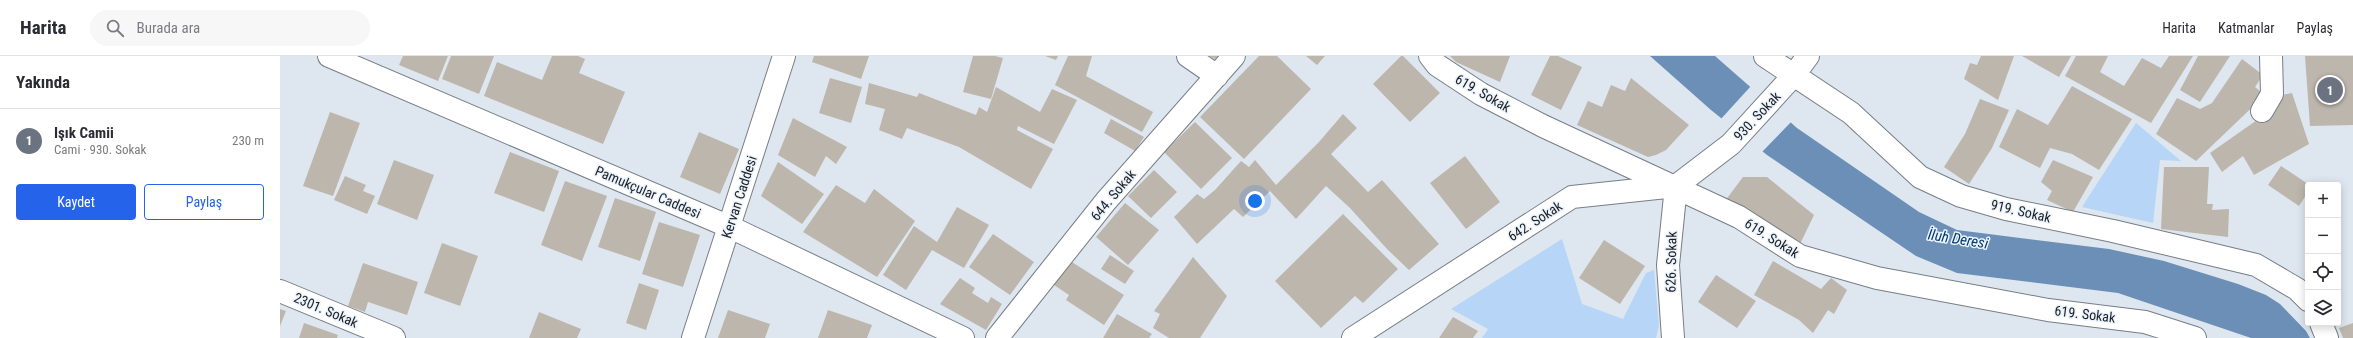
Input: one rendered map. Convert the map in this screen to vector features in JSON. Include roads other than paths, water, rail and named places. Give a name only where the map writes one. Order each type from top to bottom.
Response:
[{"type":"street","name":"Pamukçular Caddesi","points":[[329,56],[730,227],[963,338]]},
{"type":"street","name":"Kervan Caddesi","points":[[693,338],[784,56]]},
{"type":"street","points":[[1188,56],[1217,76]]},
{"type":"street","name":"644. Sokak","points":[[997,338],[1106,201],[1234,56]]},
{"type":"street","name":"619. Sokak","points":[[1430,56],[1438,65],[1482,94],[1543,126],[1676,186],[1739,217],[1800,256],[1877,278],[2048,310],[2145,322],[2195,338]]},
{"type":"street","name":"919. Sokak","points":[[1765,56],[1788,82],[1851,113],[1920,177],[1960,196],[2006,209],[2113,231],[2256,265],[2297,289],[2305,297]]},
{"type":"street","name":"930. Sokak","points":[[1676,186],[1731,144],[1788,82],[1808,56]]},
{"type":"street","points":[[2262,111],[2272,94],[2271,56]]},
{"type":"street","name":"642. Sokak","points":[[1353,338],[1572,197],[1676,186]]},
{"type":"street","name":"626. Sokak","points":[[1673,338],[1668,266],[1676,186]]},
{"type":"street","name":"2301. Sokak","points":[[280,291],[394,338]]},
{"type":"street","points":[[2323,326],[2327,338]]},
{"type":"water","name":"İluh Deresi","points":[[1650,56],[1715,56],[1797,128],[1919,212],[1957,230],[2109,249],[2164,261],[2238,284],[2266,295],[2280,304],[2306,331],[2310,338],[2251,338],[2118,293],[1957,273],[1916,256],[1767,155],[1711,110]]},
{"type":"place","name":"Işık Camii","points":[[2330,90]]}]
